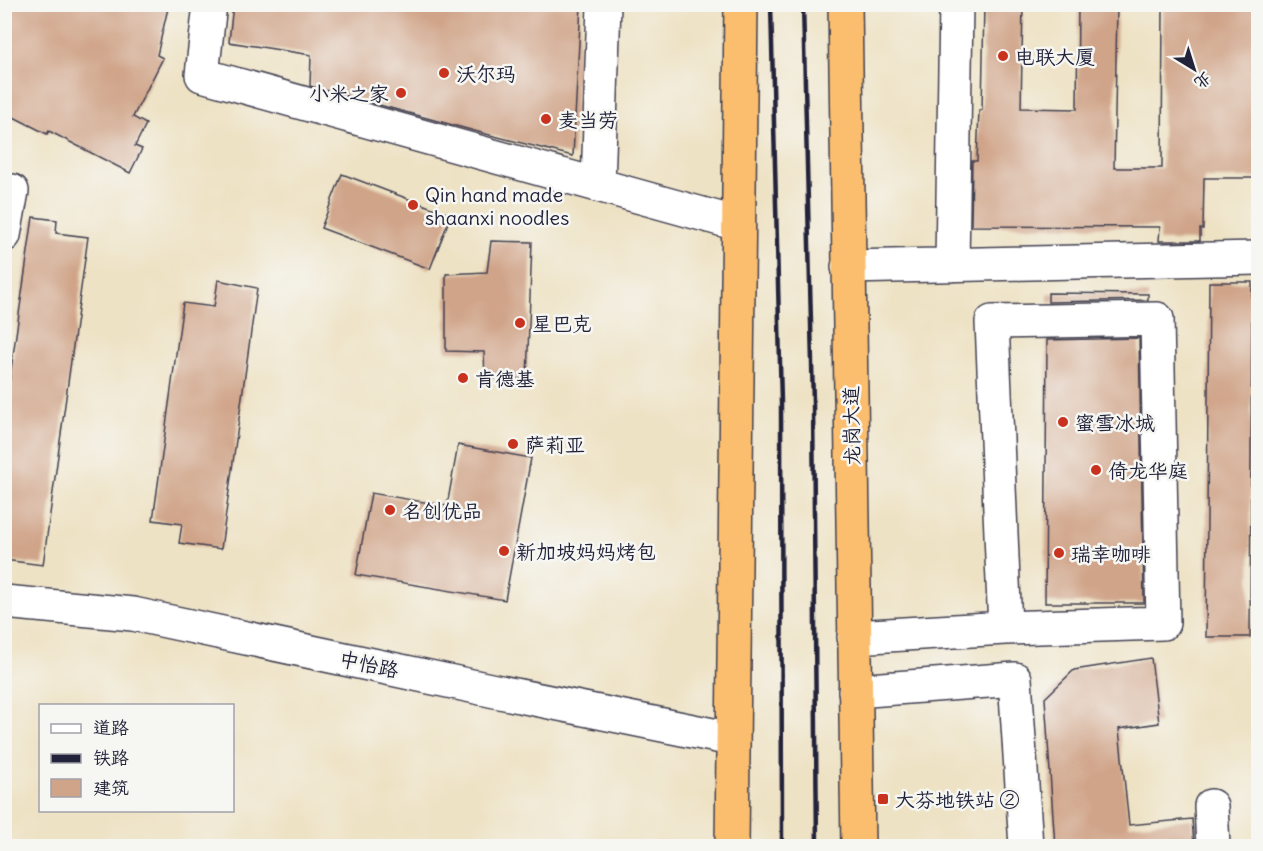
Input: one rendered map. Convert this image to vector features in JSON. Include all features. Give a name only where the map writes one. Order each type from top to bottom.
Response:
[{"type":"highway","points":[[732,846],[741,4]]},
{"type":"highway","name":"龙岗大道","points":[[845,4],[858,846]]},
{"type":"street","points":[[210,4],[202,75],[738,224]]},
{"type":"street","points":[[598,185],[604,4]]},
{"type":"street","points":[[951,265],[956,4]]},
{"type":"street","points":[[4,235],[12,191]]},
{"type":"street","points":[[848,267],[1258,258]]},
{"type":"street","points":[[854,637],[1005,628],[1163,623],[1157,320],[992,322],[1005,628]]},
{"type":"street","name":"中怡路","points":[[4,602],[133,614],[732,739]]},
{"type":"street","points":[[855,692],[1015,679],[1026,846]]},
{"type":"street","points":[[1211,806],[1213,846]]},
{"type":"building","points":[[4,4],[169,4],[157,55],[163,58],[133,117],[146,124],[135,146],[142,149],[130,173],[49,131],[47,134],[4,112]]},
{"type":"building","name":"沃尔玛","points":[[233,4],[581,4],[573,156],[310,86],[311,55],[229,42]]},
{"type":"building","points":[[984,4],[1023,4],[1021,108],[1077,109],[1078,4],[1117,4],[1114,168],[1162,168],[1163,4],[1258,4],[1258,178],[1204,178],[1203,229],[1200,229],[1200,241],[1159,241],[1160,227],[971,226],[972,161],[977,161],[979,110],[982,110]]},
{"type":"building","points":[[342,174],[451,215],[430,269],[321,228]]},
{"type":"building","points":[[33,217],[57,220],[56,233],[88,237],[43,565],[4,560],[4,418]]},
{"type":"building","points":[[491,241],[532,242],[527,379],[485,378],[484,352],[446,351],[446,274],[487,272]]},
{"type":"building","points":[[218,280],[257,288],[221,549],[179,543],[182,524],[153,520],[183,303],[214,307]]},
{"type":"building","points":[[1209,282],[1252,282],[1250,637],[1206,637]]},
{"type":"building","points":[[1048,293],[1148,294],[1148,300],[1048,302]]},
{"type":"building","name":"倚龙华庭","points":[[1139,338],[1144,603],[1045,603],[1047,340]]},
{"type":"building","points":[[458,445],[531,458],[505,600],[356,575],[371,493],[447,506]]},
{"type":"building","points":[[1151,658],[1159,723],[1119,729],[1129,825],[1192,819],[1194,846],[1055,846],[1045,698],[1074,670]]},
{"type":"railway","points":[[771,4],[781,403],[782,846]]},
{"type":"railway","points":[[803,4],[813,403],[817,846]]},
{"type":"place","name":"电联大厦","points":[[1003,56]]},
{"type":"place","name":"沃尔玛","points":[[444,73]]},
{"type":"place","name":"小米之家","points":[[401,93]]},
{"type":"place","name":"麦当劳","points":[[546,119]]},
{"type":"place","name":"Qin hand made shaanxi noodles","points":[[413,205]]},
{"type":"place","name":"星巴克","points":[[520,323]]},
{"type":"place","name":"肯德基","points":[[463,378]]},
{"type":"place","name":"蜜雪冰城","points":[[1063,422]]},
{"type":"place","name":"萨莉亚","points":[[513,444]]},
{"type":"place","name":"倚龙华庭","points":[[1096,470]]},
{"type":"place","name":"名创优品","points":[[390,510]]},
{"type":"place","name":"新加坡妈妈烤包","points":[[504,551]]},
{"type":"place","name":"瑞幸咖啡","points":[[1059,553]]},
{"type":"place","name":"大芬地铁站 ②","points":[[883,799]]}]
